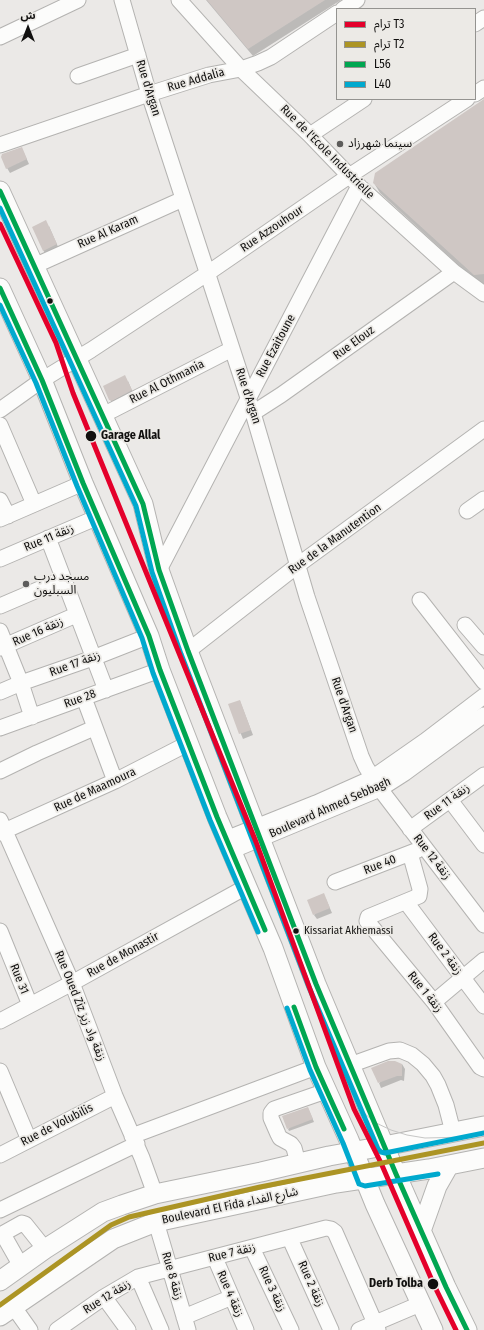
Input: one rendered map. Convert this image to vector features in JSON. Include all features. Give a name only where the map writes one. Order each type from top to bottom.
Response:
[{"type":"main road","points":[[0,191],[143,504],[159,570],[188,651],[316,984],[396,1174],[446,1288],[467,1330]]},
{"type":"main road","points":[[1,292],[42,380],[83,483],[149,636],[160,670],[228,845],[273,948],[316,1067],[354,1152],[364,1179],[433,1330]]},
{"type":"main road","points":[[11,1273],[45,1249],[103,1212],[155,1194],[298,1163],[484,1126]]},
{"type":"main road","name":"Boulevard El Fida شارع الفداء","points":[[6,1311],[113,1239],[156,1222],[336,1183],[484,1158]]},
{"type":"main road","points":[[421,1231],[437,1186],[449,1165]]},
{"type":"street","points":[[0,36],[78,0]]},
{"type":"street","name":"Rue d'Argan","points":[[122,0],[149,94],[253,413],[307,597],[360,756],[376,783]]},
{"type":"street","name":"Rue de l'Ecole Industrielle","points":[[179,0],[241,69],[310,135],[354,181],[454,272],[482,290]]},
{"type":"street","points":[[345,8],[357,0]]},
{"type":"street","name":"Rue Addalia","points":[[0,145],[149,94],[210,75],[241,69],[271,57],[336,14]]},
{"type":"street","points":[[78,76],[138,55]]},
{"type":"street","points":[[310,135],[362,100]]},
{"type":"street","name":"Rue Azzouhour","points":[[0,410],[42,380],[354,181],[466,100]]},
{"type":"street","name":"Rue Ezaitoune","points":[[159,570],[248,398],[354,181]]},
{"type":"street","name":"Rue Al Karam","points":[[34,266],[183,199]]},
{"type":"street","name":"Rue Elouz","points":[[253,413],[281,395],[454,272]]},
{"type":"street","name":"Rue Al Othmania","points":[[103,416],[232,349]]},
{"type":"street","points":[[0,425],[6,457],[34,504]]},
{"type":"street","name":"Rue de la Manutention","points":[[188,651],[298,565],[484,429]]},
{"type":"street","points":[[0,500],[4,517],[83,483]]},
{"type":"street","points":[[467,511],[484,499]]},
{"type":"street","name":"Rue 11 زنقة","points":[[0,559],[98,517]]},
{"type":"street","points":[[48,538],[76,615],[106,690]]},
{"type":"street","points":[[0,606],[63,579]]},
{"type":"street","points":[[420,600],[484,682]]},
{"type":"street","name":"Rue 16 زنقة","points":[[3,647],[76,615]]},
{"type":"street","points":[[465,625],[484,647]]},
{"type":"street","points":[[0,631],[3,647],[21,683],[32,717]]},
{"type":"street","name":"Rue 17 زنقة","points":[[0,692],[149,636]]},
{"type":"street","name":"Rue 28","points":[[0,728],[160,670]]},
{"type":"street","name":"Boulevard Ahmed Sebbagh","points":[[376,783],[425,741],[484,696]]},
{"type":"street","points":[[84,698],[115,781]]},
{"type":"street","name":"Boulevard Ahmed Sebbagh","points":[[228,845],[259,834],[376,783],[405,774],[484,715]]},
{"type":"street","points":[[0,771],[94,728]]},
{"type":"street","name":"Rue de Maamoura","points":[[2,828],[115,781],[189,743]]},
{"type":"street","name":"Rue 11 زنقة","points":[[410,829],[483,777]]},
{"type":"street","name":"Rue 12 زنقة","points":[[376,783],[484,925]]},
{"type":"street","points":[[450,800],[484,846]]},
{"type":"street","name":"Rue Oued Ziz زنقة واد زيز","points":[[2,828],[72,983],[115,1096],[155,1194]]},
{"type":"street","name":"Rue 40","points":[[335,882],[425,848]]},
{"type":"street","points":[[406,902],[419,896],[420,889],[410,853]]},
{"type":"street","name":"Rue de Monastir","points":[[0,1020],[72,983],[246,887]]},
{"type":"street","name":"Rue 1 زنقة","points":[[406,902],[368,917],[367,921],[434,1002],[480,1067],[484,1069]]},
{"type":"street","name":"Rue 2 زنقة","points":[[406,902],[484,1006]]},
{"type":"street","name":"Rue 31","points":[[0,931],[30,1005]]},
{"type":"street","points":[[434,1002],[484,960]]},
{"type":"street","points":[[350,1065],[388,1051],[400,1050],[412,1055],[423,1064],[438,1085],[446,1105],[453,1132]]},
{"type":"street","points":[[0,1210],[134,1140],[316,1067]]},
{"type":"street","points":[[0,1071],[29,1140]]},
{"type":"street","points":[[298,1163],[294,1148],[291,1144],[280,1138],[271,1118],[271,1113],[274,1109],[326,1091]]},
{"type":"street","name":"Rue de Volubilis","points":[[0,1155],[115,1096]]},
{"type":"street","name":"Rue 8 زنقة","points":[[156,1222],[186,1324]]},
{"type":"street","points":[[11,1273],[4,1233],[22,1223],[25,1224],[45,1249]]},
{"type":"street","name":"Rue 7 زنقة","points":[[138,1277],[326,1228],[331,1229],[335,1232],[376,1327]]},
{"type":"street","name":"Rue 2 زنقة","points":[[290,1238],[332,1330]]},
{"type":"street","name":"Rue 3 زنقة","points":[[252,1248],[291,1330]]},
{"type":"street","points":[[0,1249],[11,1273]]},
{"type":"street","name":"Rue 4 زنقة","points":[[215,1258],[246,1330]]},
{"type":"street","points":[[138,1277],[161,1330]]},
{"type":"street","name":"Rue 12 زنقة","points":[[57,1330],[76,1325],[104,1297],[138,1277]]},
{"type":"street","points":[[104,1297],[128,1330]]},
{"type":"street","points":[[186,1324],[232,1297]]},
{"type":"street","points":[[359,1330],[376,1327],[420,1304]]},
{"type":"street","points":[[6,1311],[30,1330]]},
{"type":"building","points":[[207,0],[325,0],[248,49]]},
{"type":"building","points":[[484,99],[484,274],[474,275],[373,183],[375,173]]},
{"type":"building","points":[[22,147],[27,159],[6,169],[1,157],[2,154]]},
{"type":"building","points":[[46,220],[57,244],[43,251],[32,227]]},
{"type":"building","points":[[125,375],[132,390],[112,401],[109,400],[103,386]]},
{"type":"building","points":[[240,700],[251,730],[239,734],[228,704]]},
{"type":"building","points":[[324,893],[330,908],[313,915],[307,900]]},
{"type":"building","points":[[388,1061],[395,1061],[402,1064],[402,1076],[397,1076],[378,1083],[371,1068]]},
{"type":"building","points":[[308,1107],[313,1119],[287,1129],[282,1116]]},
{"type":"tram line","name":"T3","points":[[0,224],[56,343],[73,393],[256,842],[354,1109],[381,1163],[434,1285],[456,1330]]},
{"type":"tram line","points":[[346,1087],[362,1111],[374,1122],[391,1130],[407,1135],[425,1138],[467,1137]]},
{"type":"tram line","name":"T2","points":[[0,1305],[111,1225],[129,1217],[260,1187],[484,1143]]},
{"type":"transit line","name":"L56","points":[[0,191],[143,504],[159,570],[188,651],[316,984],[396,1174],[446,1287],[467,1330]]},
{"type":"transit line","name":"L40","points":[[0,208],[136,506],[152,572],[181,654],[309,987],[378,1149],[385,1153],[484,1133]]},
{"type":"transit line","name":"L56","points":[[0,288],[42,380],[83,483],[149,636],[160,670],[217,817],[265,930]]},
{"type":"transit line","name":"L40","points":[[0,305],[36,383],[77,486],[142,638],[153,673],[210,820],[258,932]]},
{"type":"transit line","name":"L56","points":[[294,1007],[316,1067],[344,1129]]},
{"type":"transit line","name":"L40","points":[[287,1008],[310,1070],[343,1143],[359,1184],[365,1186],[438,1174]]},
{"type":"place","name":"سينما شهرزاد","points":[[340,144]]},
{"type":"place","name":"Garage Allal","points":[[91,436]]},
{"type":"place","name":"مسجد درب السبليون","points":[[26,584]]},
{"type":"place","name":"Kissariat Akhemassi","points":[[296,931]]},
{"type":"place","name":"Derb Tolba","points":[[433,1284]]}]
